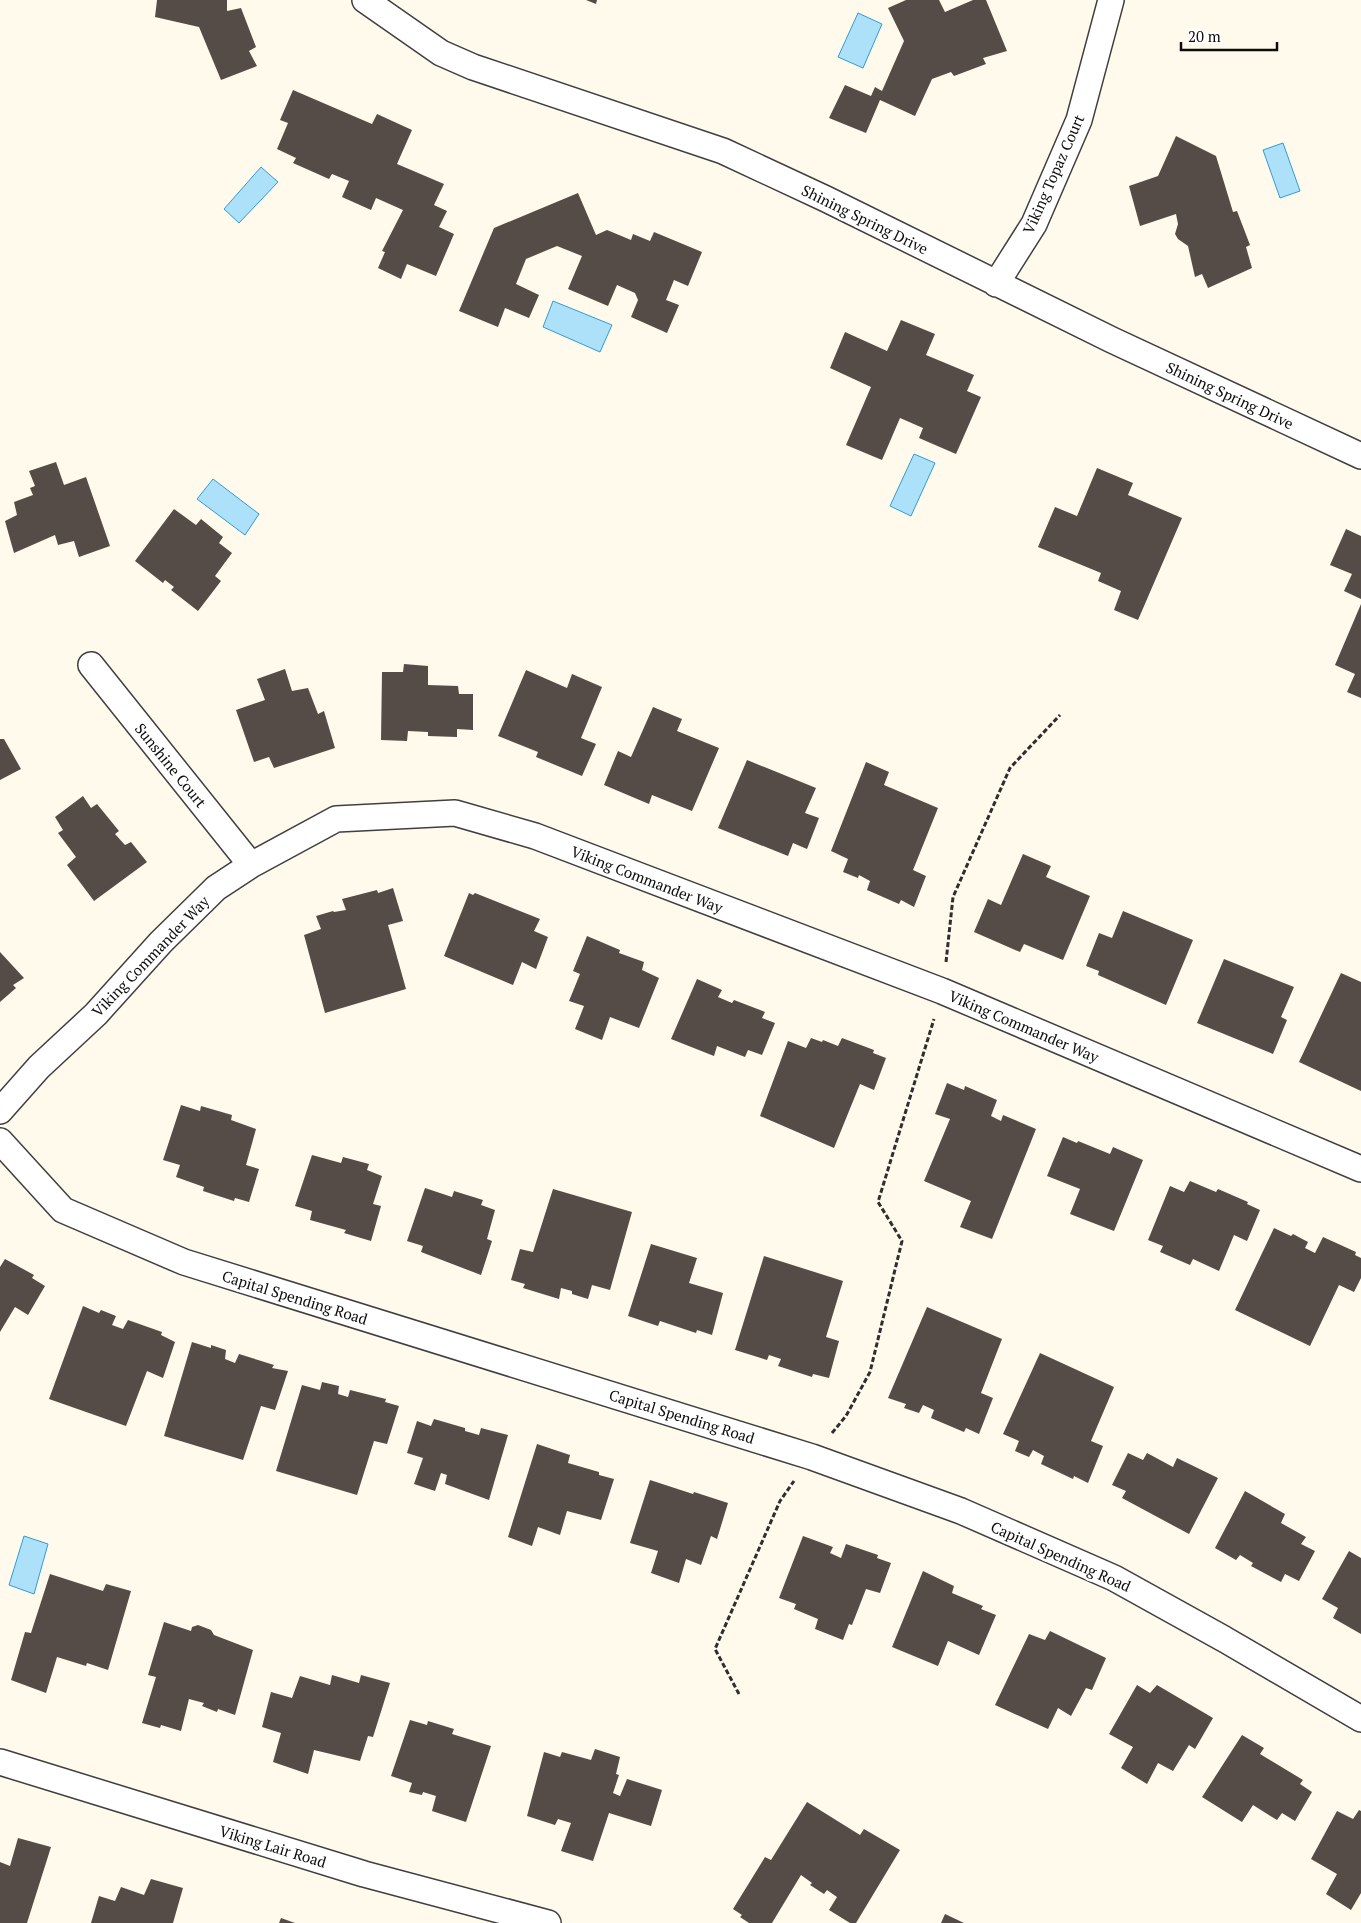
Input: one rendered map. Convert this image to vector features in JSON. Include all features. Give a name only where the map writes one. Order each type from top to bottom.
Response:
[{"type":"street","name":"Shining Spring Drive","points":[[365,0],[441,53],[473,67],[723,151],[1112,340],[1361,456]]},
{"type":"street","name":"Viking Topaz Court","points":[[996,284],[1034,224],[1079,120],[1110,0]]},
{"type":"street","name":"Sunshine Court","points":[[91,665],[251,865]]},
{"type":"street","name":"Viking Commander Way","points":[[0,1111],[39,1067],[96,1014],[160,942],[216,888],[251,865],[336,819],[455,814],[535,836],[942,992],[1361,1169]]},
{"type":"street","name":"Capital Spending Road","points":[[0,1141],[63,1210],[184,1262],[812,1457],[960,1511],[1114,1578],[1224,1639],[1361,1719]]},
{"type":"street","name":"Viking Lair Road","points":[[0,1762],[364,1874],[548,1923]]},
{"type":"path","points":[[740,1694],[715,1649],[780,1501],[812,1457],[846,1416],[870,1372],[902,1241],[878,1202],[942,992],[953,898],[1010,768],[1060,715]]},
{"type":"water","points":[[858,13],[882,24],[863,68],[838,57]]},
{"type":"water","points":[[1283,143],[1300,191],[1280,198],[1263,150]]},
{"type":"water","points":[[261,167],[278,182],[239,223],[224,209]]},
{"type":"water","points":[[553,301],[612,325],[600,352],[543,327]]},
{"type":"water","points":[[914,454],[935,463],[911,516],[890,506]]},
{"type":"water","points":[[213,479],[259,514],[245,535],[197,499]]},
{"type":"water","points":[[24,1536],[48,1544],[34,1594],[9,1585]]},
{"type":"building","points":[[157,0],[227,0],[227,11],[241,8],[256,47],[249,51],[257,66],[221,80],[199,27],[155,17]]},
{"type":"building","points":[[586,0],[597,0],[596,4]]},
{"type":"building","points":[[906,0],[939,0],[945,12],[973,0],[986,0],[1007,51],[983,58],[986,64],[954,76],[951,72],[932,79],[915,116],[880,100],[866,133],[829,118],[845,85],[871,96],[875,87],[882,91],[904,41],[888,8]]},
{"type":"building","points":[[293,90],[372,124],[377,114],[412,130],[397,164],[444,184],[434,205],[447,211],[439,227],[454,234],[436,276],[407,264],[401,279],[378,268],[385,252],[382,251],[403,210],[376,198],[371,210],[342,197],[349,181],[332,174],[329,179],[293,163],[296,158],[277,149],[288,123],[280,120]]},
{"type":"building","points":[[1176,136],[1216,156],[1233,212],[1237,211],[1250,245],[1246,247],[1252,268],[1208,288],[1202,274],[1195,277],[1188,246],[1178,239],[1175,234],[1178,224],[1176,214],[1140,226],[1129,186],[1158,176]]},
{"type":"building","points":[[578,193],[596,235],[607,230],[631,240],[633,234],[650,241],[654,232],[702,252],[688,286],[674,280],[666,300],[679,305],[667,333],[631,317],[638,300],[635,293],[617,285],[608,306],[568,289],[582,256],[557,246],[526,259],[516,284],[539,295],[529,318],[505,308],[498,327],[459,311],[494,228]]},
{"type":"building","points":[[901,320],[935,334],[926,355],[974,375],[967,391],[981,397],[956,454],[919,438],[923,428],[900,418],[882,460],[846,445],[871,387],[830,368],[845,332],[887,351]]},
{"type":"building","points":[[56,462],[64,485],[86,477],[110,546],[79,557],[74,541],[58,545],[55,535],[14,553],[5,521],[17,515],[14,502],[33,495],[30,488],[35,486],[29,471]]},
{"type":"building","points":[[1097,468],[1133,483],[1128,495],[1182,518],[1138,620],[1114,610],[1121,591],[1098,581],[1101,573],[1038,547],[1055,507],[1077,516]]},
{"type":"building","points":[[174,509],[196,525],[201,519],[223,537],[219,543],[232,553],[215,576],[221,581],[198,611],[171,590],[174,587],[165,580],[163,583],[135,561]]},
{"type":"building","points":[[1346,529],[1361,536],[1361,599],[1344,591],[1352,574],[1330,565]]},
{"type":"building","points":[[1361,604],[1361,698],[1347,692],[1355,674],[1335,665]]},
{"type":"building","points":[[404,664],[428,666],[428,685],[458,686],[459,694],[473,694],[473,730],[457,729],[457,737],[428,736],[428,732],[408,731],[407,741],[381,740],[382,672],[403,672]]},
{"type":"building","points":[[285,669],[292,691],[308,688],[318,714],[324,711],[335,748],[274,768],[269,757],[254,762],[236,710],[265,700],[257,679]]},
{"type":"building","points":[[526,670],[567,688],[572,674],[602,687],[581,738],[596,744],[582,776],[536,757],[538,752],[498,736]]},
{"type":"building","points":[[653,707],[682,719],[677,731],[719,748],[692,811],[652,795],[649,804],[604,785],[618,751],[631,757]]},
{"type":"building","points":[[0,739],[4,739],[21,769],[0,780]]},
{"type":"building","points":[[747,760],[816,788],[805,813],[819,818],[807,849],[793,843],[788,856],[718,828]]},
{"type":"building","points":[[866,762],[889,772],[884,785],[938,808],[913,870],[926,876],[914,907],[901,900],[899,904],[867,890],[870,881],[859,875],[858,878],[843,872],[848,859],[831,851]]},
{"type":"building","points":[[83,796],[91,808],[97,804],[119,831],[115,834],[125,845],[131,842],[147,862],[94,901],[67,865],[76,857],[58,833],[63,830],[55,817]]},
{"type":"building","points":[[1023,854],[1051,866],[1046,877],[1090,896],[1063,960],[1024,944],[1020,952],[974,932],[988,899],[1001,905]]},
{"type":"building","points":[[393,888],[403,921],[388,925],[406,989],[325,1013],[304,935],[321,929],[316,916],[333,911],[346,910],[342,899],[377,890],[378,893]]},
{"type":"building","points":[[469,893],[473,895],[475,893],[540,919],[534,931],[548,937],[536,969],[522,962],[513,985],[444,956]]},
{"type":"building","points":[[1123,911],[1193,940],[1166,1005],[1098,975],[1099,971],[1086,966],[1099,933],[1112,938]]},
{"type":"building","points":[[587,936],[620,950],[619,953],[644,962],[642,970],[659,978],[639,1028],[610,1017],[602,1040],[575,1029],[584,1006],[569,1001],[580,974],[573,971]]},
{"type":"building","points":[[0,952],[24,978],[13,985],[16,988],[0,1002]]},
{"type":"building","points":[[1224,959],[1294,987],[1281,1017],[1287,1020],[1273,1054],[1197,1023]]},
{"type":"building","points":[[1341,973],[1361,982],[1361,1091],[1299,1062]]},
{"type":"building","points":[[697,979],[722,990],[718,997],[732,1003],[734,1000],[765,1012],[762,1018],[775,1023],[762,1055],[748,1050],[745,1057],[717,1046],[714,1056],[671,1039]]},
{"type":"building","points":[[811,1038],[838,1046],[842,1038],[874,1050],[873,1053],[886,1058],[874,1090],[860,1084],[834,1148],[760,1116],[788,1041],[806,1048]]},
{"type":"building","points":[[947,1083],[964,1090],[965,1086],[997,1100],[991,1116],[1001,1121],[1003,1115],[1036,1129],[992,1239],[960,1227],[971,1201],[924,1181],[950,1119],[935,1114]]},
{"type":"building","points":[[181,1105],[200,1111],[201,1106],[232,1115],[231,1120],[256,1129],[246,1165],[259,1169],[249,1202],[235,1198],[234,1201],[203,1191],[204,1187],[176,1177],[180,1165],[163,1160]]},
{"type":"building","points":[[1063,1137],[1110,1154],[1113,1147],[1143,1160],[1114,1231],[1070,1214],[1080,1189],[1047,1176]]},
{"type":"building","points":[[312,1155],[341,1163],[343,1157],[369,1164],[367,1170],[382,1176],[373,1204],[381,1206],[371,1241],[344,1233],[346,1230],[310,1220],[312,1211],[295,1206]]},
{"type":"building","points":[[1190,1181],[1216,1192],[1218,1189],[1248,1202],[1247,1204],[1260,1210],[1247,1241],[1234,1235],[1219,1271],[1193,1259],[1190,1265],[1160,1252],[1163,1246],[1148,1240],[1170,1186],[1184,1192]]},
{"type":"building","points":[[425,1188],[452,1197],[454,1191],[483,1200],[481,1205],[495,1210],[487,1239],[492,1241],[481,1275],[421,1252],[423,1246],[407,1241]]},
{"type":"building","points":[[553,1189],[632,1212],[610,1290],[592,1285],[588,1299],[561,1288],[559,1299],[523,1288],[525,1284],[511,1280],[520,1249],[533,1252]]},
{"type":"building","points":[[1274,1228],[1291,1236],[1293,1234],[1308,1242],[1305,1248],[1315,1253],[1323,1237],[1356,1252],[1355,1255],[1361,1258],[1361,1278],[1354,1292],[1339,1285],[1310,1346],[1235,1310]]},
{"type":"building","points":[[651,1244],[697,1258],[689,1283],[723,1293],[712,1335],[697,1330],[696,1333],[660,1321],[658,1326],[628,1316]]},
{"type":"building","points":[[764,1256],[843,1281],[826,1337],[839,1341],[829,1378],[813,1374],[812,1377],[778,1366],[781,1359],[769,1355],[767,1360],[735,1350]]},
{"type":"building","points":[[5,1259],[34,1275],[32,1278],[45,1286],[28,1315],[15,1307],[0,1332],[0,1267]]},
{"type":"building","points":[[83,1306],[99,1313],[101,1310],[116,1316],[112,1325],[123,1329],[128,1320],[162,1332],[161,1335],[175,1342],[163,1378],[147,1371],[126,1426],[49,1399]]},
{"type":"building","points":[[927,1307],[1002,1339],[981,1393],[993,1398],[979,1434],[966,1428],[964,1432],[931,1418],[934,1410],[923,1405],[919,1413],[904,1408],[906,1404],[888,1398]]},
{"type":"building","points":[[192,1342],[226,1350],[225,1359],[235,1363],[239,1354],[274,1365],[272,1368],[288,1371],[275,1410],[261,1406],[243,1460],[164,1436]]},
{"type":"building","points":[[1040,1353],[1114,1387],[1091,1441],[1103,1446],[1088,1483],[1074,1476],[1073,1479],[1041,1464],[1044,1456],[1033,1450],[1029,1457],[1015,1451],[1019,1441],[1003,1434]]},
{"type":"building","points":[[322,1382],[339,1386],[338,1394],[348,1397],[350,1390],[386,1399],[385,1402],[399,1406],[387,1444],[374,1441],[357,1495],[276,1471],[302,1385],[320,1390]]},
{"type":"building","points":[[434,1419],[465,1428],[465,1431],[479,1435],[481,1428],[508,1435],[489,1500],[445,1484],[447,1475],[441,1473],[435,1491],[414,1484],[423,1458],[407,1453],[417,1421],[431,1426]]},
{"type":"building","points":[[537,1444],[570,1455],[568,1463],[599,1472],[599,1475],[614,1479],[601,1520],[567,1511],[560,1535],[538,1527],[532,1546],[508,1537]]},
{"type":"building","points":[[1128,1453],[1143,1460],[1147,1453],[1173,1467],[1177,1458],[1218,1478],[1189,1534],[1122,1498],[1126,1491],[1112,1485]]},
{"type":"building","points":[[650,1480],[728,1503],[717,1539],[711,1536],[701,1565],[686,1559],[679,1583],[651,1573],[658,1551],[630,1543]]},
{"type":"building","points":[[1245,1491],[1285,1514],[1281,1523],[1306,1537],[1301,1544],[1315,1551],[1299,1581],[1285,1574],[1281,1582],[1251,1566],[1253,1563],[1240,1555],[1236,1560],[1215,1548]]},
{"type":"building","points":[[803,1536],[833,1547],[830,1553],[841,1558],[846,1544],[878,1555],[877,1558],[891,1563],[880,1593],[866,1589],[852,1625],[849,1624],[843,1640],[815,1629],[818,1619],[794,1609],[796,1604],[779,1598]]},
{"type":"building","points":[[1349,1551],[1361,1558],[1361,1634],[1333,1618],[1338,1608],[1322,1599]]},
{"type":"building","points":[[923,1571],[954,1586],[952,1593],[983,1606],[981,1609],[996,1615],[979,1655],[948,1641],[938,1666],[892,1647]]},
{"type":"building","points":[[50,1574],[103,1591],[106,1584],[131,1591],[108,1670],[87,1663],[86,1666],[57,1657],[46,1693],[11,1680],[25,1632],[31,1633]]},
{"type":"building","points":[[164,1622],[191,1631],[192,1627],[198,1625],[211,1630],[214,1635],[253,1650],[235,1715],[218,1709],[217,1712],[202,1706],[204,1703],[189,1699],[181,1731],[161,1725],[160,1728],[142,1723],[156,1677],[148,1675]]},
{"type":"building","points":[[1050,1631],[1106,1658],[1092,1690],[1086,1688],[1071,1716],[1058,1708],[1048,1729],[995,1705],[1029,1634],[1045,1640]]},
{"type":"building","points":[[332,1675],[359,1683],[361,1675],[390,1683],[373,1737],[368,1736],[360,1761],[314,1750],[308,1774],[273,1762],[281,1733],[262,1727],[271,1692],[292,1698],[300,1676],[330,1685]]},
{"type":"building","points":[[1137,1685],[1150,1693],[1157,1685],[1213,1718],[1195,1749],[1189,1745],[1173,1771],[1158,1763],[1147,1784],[1121,1768],[1133,1747],[1109,1734]]},
{"type":"building","points":[[410,1720],[427,1725],[428,1721],[454,1729],[452,1734],[491,1746],[466,1822],[432,1811],[436,1796],[423,1792],[422,1795],[409,1792],[412,1783],[391,1776]]},
{"type":"building","points":[[1242,1735],[1264,1748],[1260,1754],[1303,1780],[1300,1784],[1312,1792],[1295,1821],[1282,1813],[1277,1820],[1253,1805],[1242,1822],[1202,1797]]},
{"type":"building","points":[[595,1749],[620,1757],[616,1774],[619,1775],[613,1793],[620,1796],[627,1779],[662,1790],[651,1826],[609,1813],[593,1861],[561,1851],[571,1823],[558,1819],[555,1825],[527,1816],[544,1752],[560,1757],[562,1752],[591,1760]]},
{"type":"building","points":[[807,1802],[860,1835],[864,1829],[900,1850],[856,1923],[850,1923],[829,1910],[837,1897],[827,1890],[824,1894],[810,1885],[812,1883],[801,1875],[772,1923],[749,1923],[733,1909],[765,1857],[771,1860]]},
{"type":"building","points":[[1359,1810],[1361,1811],[1361,1893],[1351,1910],[1326,1894],[1337,1874],[1311,1859],[1337,1811],[1353,1819]]},
{"type":"building","points":[[18,1838],[51,1847],[27,1923],[0,1923],[0,1862],[10,1866]]},
{"type":"building","points":[[151,1879],[183,1888],[173,1923],[91,1923],[99,1896],[115,1901],[121,1887],[144,1895]]},
{"type":"building","points":[[945,1914],[964,1923],[941,1923]]},
{"type":"building","points":[[281,1918],[295,1923],[279,1923]]}]
